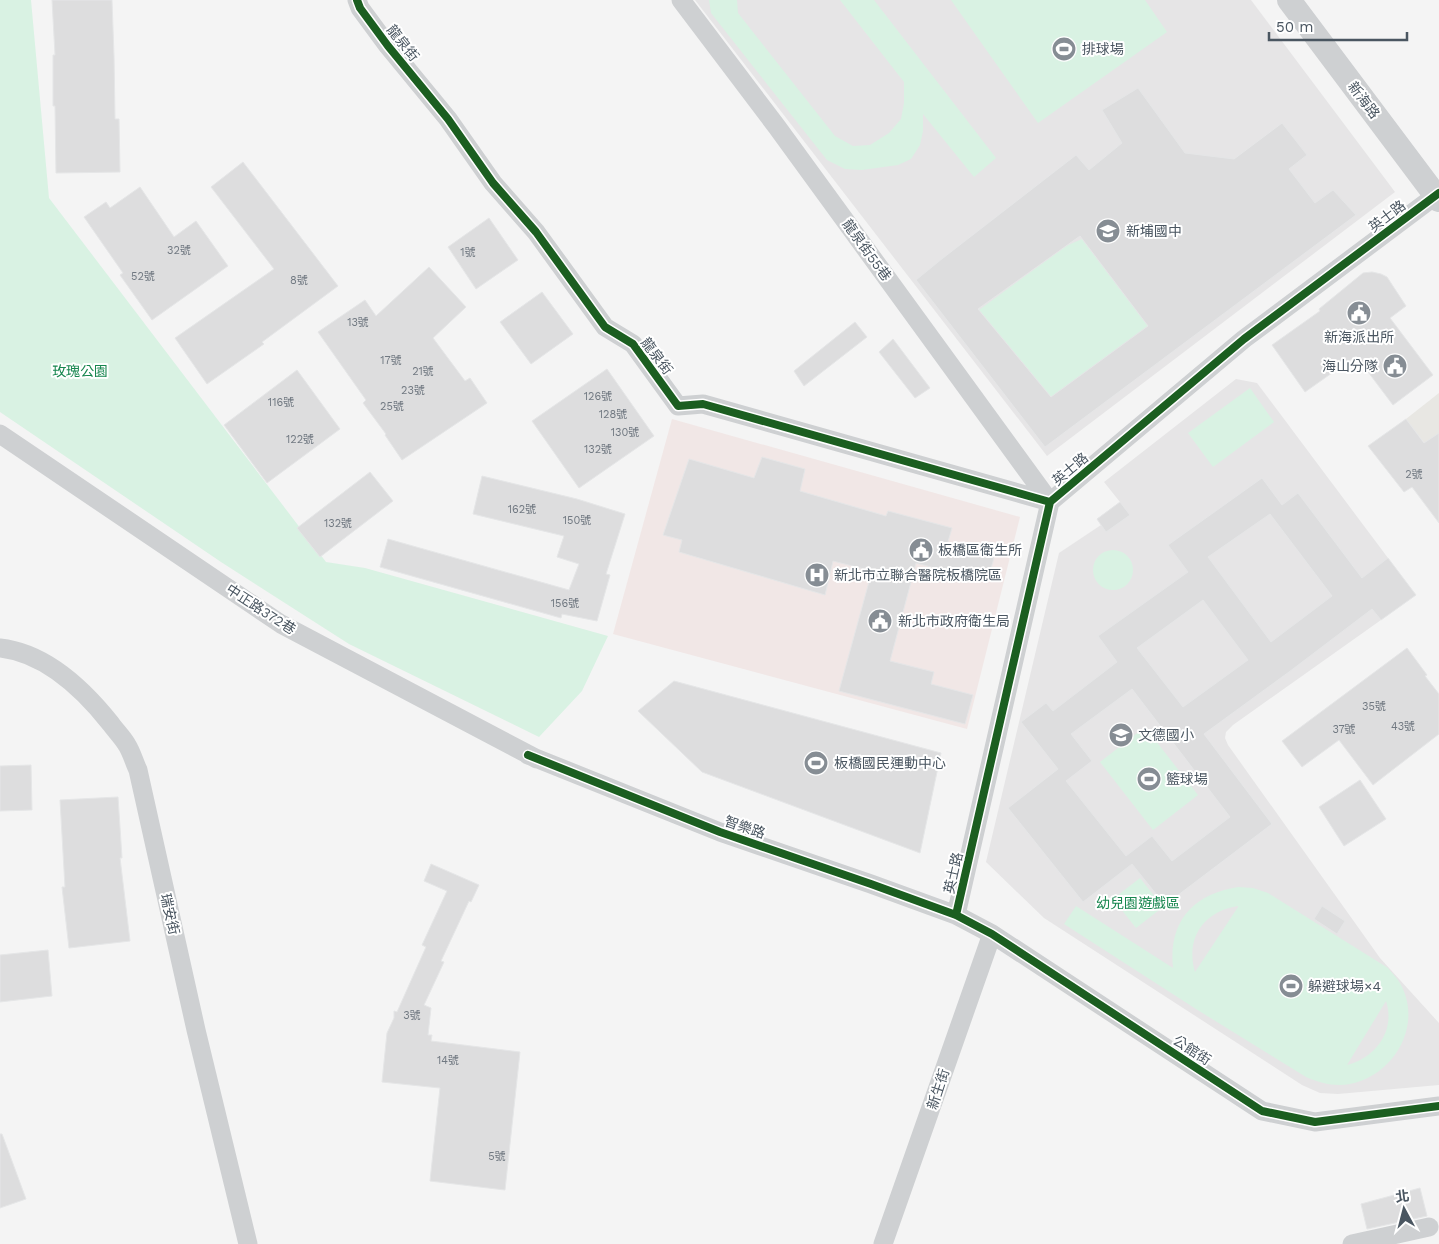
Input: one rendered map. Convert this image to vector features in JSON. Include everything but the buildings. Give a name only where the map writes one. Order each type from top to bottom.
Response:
[{"type":"street","name":"龍泉街","points":[[357,0],[360,8],[388,46],[448,119],[493,183],[536,232],[605,327],[633,344],[678,406],[703,404],[1050,502]]},
{"type":"street","name":"龍泉街55巷","points":[[681,0],[777,127],[1050,502]]},
{"type":"street","name":"新海路","points":[[1289,0],[1438,196]]},
{"type":"street","name":"英士路","points":[[956,915],[1050,502],[1244,339],[1438,196]]},
{"type":"street","name":"中正路372巷","points":[[0,434],[281,624],[532,757]]},
{"type":"street","name":"瑞安街","points":[[0,648],[34,658],[62,675],[95,704],[128,745],[138,770],[196,1030],[248,1244]]},
{"type":"street","name":"智樂路","points":[[532,757],[720,832],[956,915]]},
{"type":"street","name":"公館街","points":[[956,915],[992,934],[1262,1111],[1315,1122],[1439,1106]]},
{"type":"street","name":"新生街","points":[[883,1244],[992,934]]},
{"type":"street","points":[[1352,1244],[1429,1227]]},
{"type":"shaded area","name":"新埔國中","points":[[695,0],[1251,0],[1395,192],[1047,456]]},
{"type":"shaded area","name":"文德國小","points":[[1236,379],[1257,383],[1388,558],[1362,594],[1381,620],[1233,725],[1226,732],[1225,738],[1228,745],[1380,958],[1439,1023],[1439,1085],[1338,1094],[1320,1093],[1302,1085],[1044,918],[986,862],[1059,553],[1101,525],[1097,519],[1120,502],[1104,482]]},
{"type":"shaded area","points":[[1439,393],[1439,462],[1406,419]]},
{"type":"shaded area","name":"新北市立聯合醫院板橋院區","points":[[672,419],[1020,517],[967,729],[613,634]]},
{"type":"green space","name":"玫瑰公園","points":[[0,0],[31,0],[49,198],[326,562],[365,568],[608,636],[582,691],[539,737],[349,644],[221,562],[0,412]]},
{"type":"green space","points":[[709,0],[737,0],[738,13],[835,136],[853,146],[870,145],[889,133],[901,119],[904,103],[904,82],[840,0],[874,0],[996,158],[974,177],[923,114],[923,131],[920,145],[911,159],[898,165],[862,170],[845,169],[827,160],[711,13]]},
{"type":"green space","name":"排球場","points":[[951,0],[1145,0],[1167,32],[1038,123]]},
{"type":"green space","points":[[1082,239],[1148,326],[1051,397],[979,310],[1066,246]]},
{"type":"green space","points":[[1250,388],[1274,422],[1213,467],[1188,433]]},
{"type":"green space","points":[[1117,550],[1124,553],[1130,559],[1133,570],[1132,578],[1124,587],[1117,590],[1109,590],[1102,587],[1094,578],[1093,566],[1096,559],[1105,551]]},
{"type":"green space","name":"籃球場","points":[[1145,727],[1198,795],[1153,830],[1100,762]]},
{"type":"green space","name":"幼兒園遊戲區","points":[[1140,878],[1163,907],[1136,928],[1113,899]]},
{"type":"green space","points":[[1238,887],[1253,888],[1268,893],[1388,968],[1398,980],[1406,996],[1408,1012],[1407,1029],[1393,1058],[1381,1070],[1366,1079],[1344,1085],[1328,1084],[1306,1077],[1064,924],[1076,906],[1173,968],[1175,937],[1187,913],[1208,896]],"holes":[[[1238,907],[1195,972],[1193,948],[1195,937],[1200,928],[1216,914]],[[1386,1001],[1388,1023],[1381,1042],[1366,1056],[1347,1065]]]},
{"type":"cycle path","points":[[357,0],[360,8],[388,46],[448,119],[493,183],[536,232],[605,327],[633,344],[678,406],[703,404],[1050,502]]},
{"type":"cycle path","points":[[956,915],[1050,502],[1244,339],[1439,193]]},
{"type":"cycle path","points":[[528,755],[720,832],[956,915],[992,934],[1262,1111],[1315,1122],[1439,1106]]},
{"type":"place","name":"排球場","points":[[1064,49]]},
{"type":"place","name":"新埔國中","points":[[1108,231]]},
{"type":"place","name":"新海派出所","points":[[1359,313]]},
{"type":"place","name":"海山分隊","points":[[1395,366]]},
{"type":"place","name":"板橋區衛生所","points":[[921,550]]},
{"type":"place","name":"新北市立聯合醫院板橋院區","points":[[817,575]]},
{"type":"place","name":"新北市政府衛生局","points":[[880,621]]},
{"type":"place","name":"文德國小","points":[[1121,735]]},
{"type":"place","name":"板橋國民運動中心","points":[[816,763]]},
{"type":"place","name":"籃球場","points":[[1149,779]]},
{"type":"place","name":"躲避球場×4","points":[[1291,986]]}]
